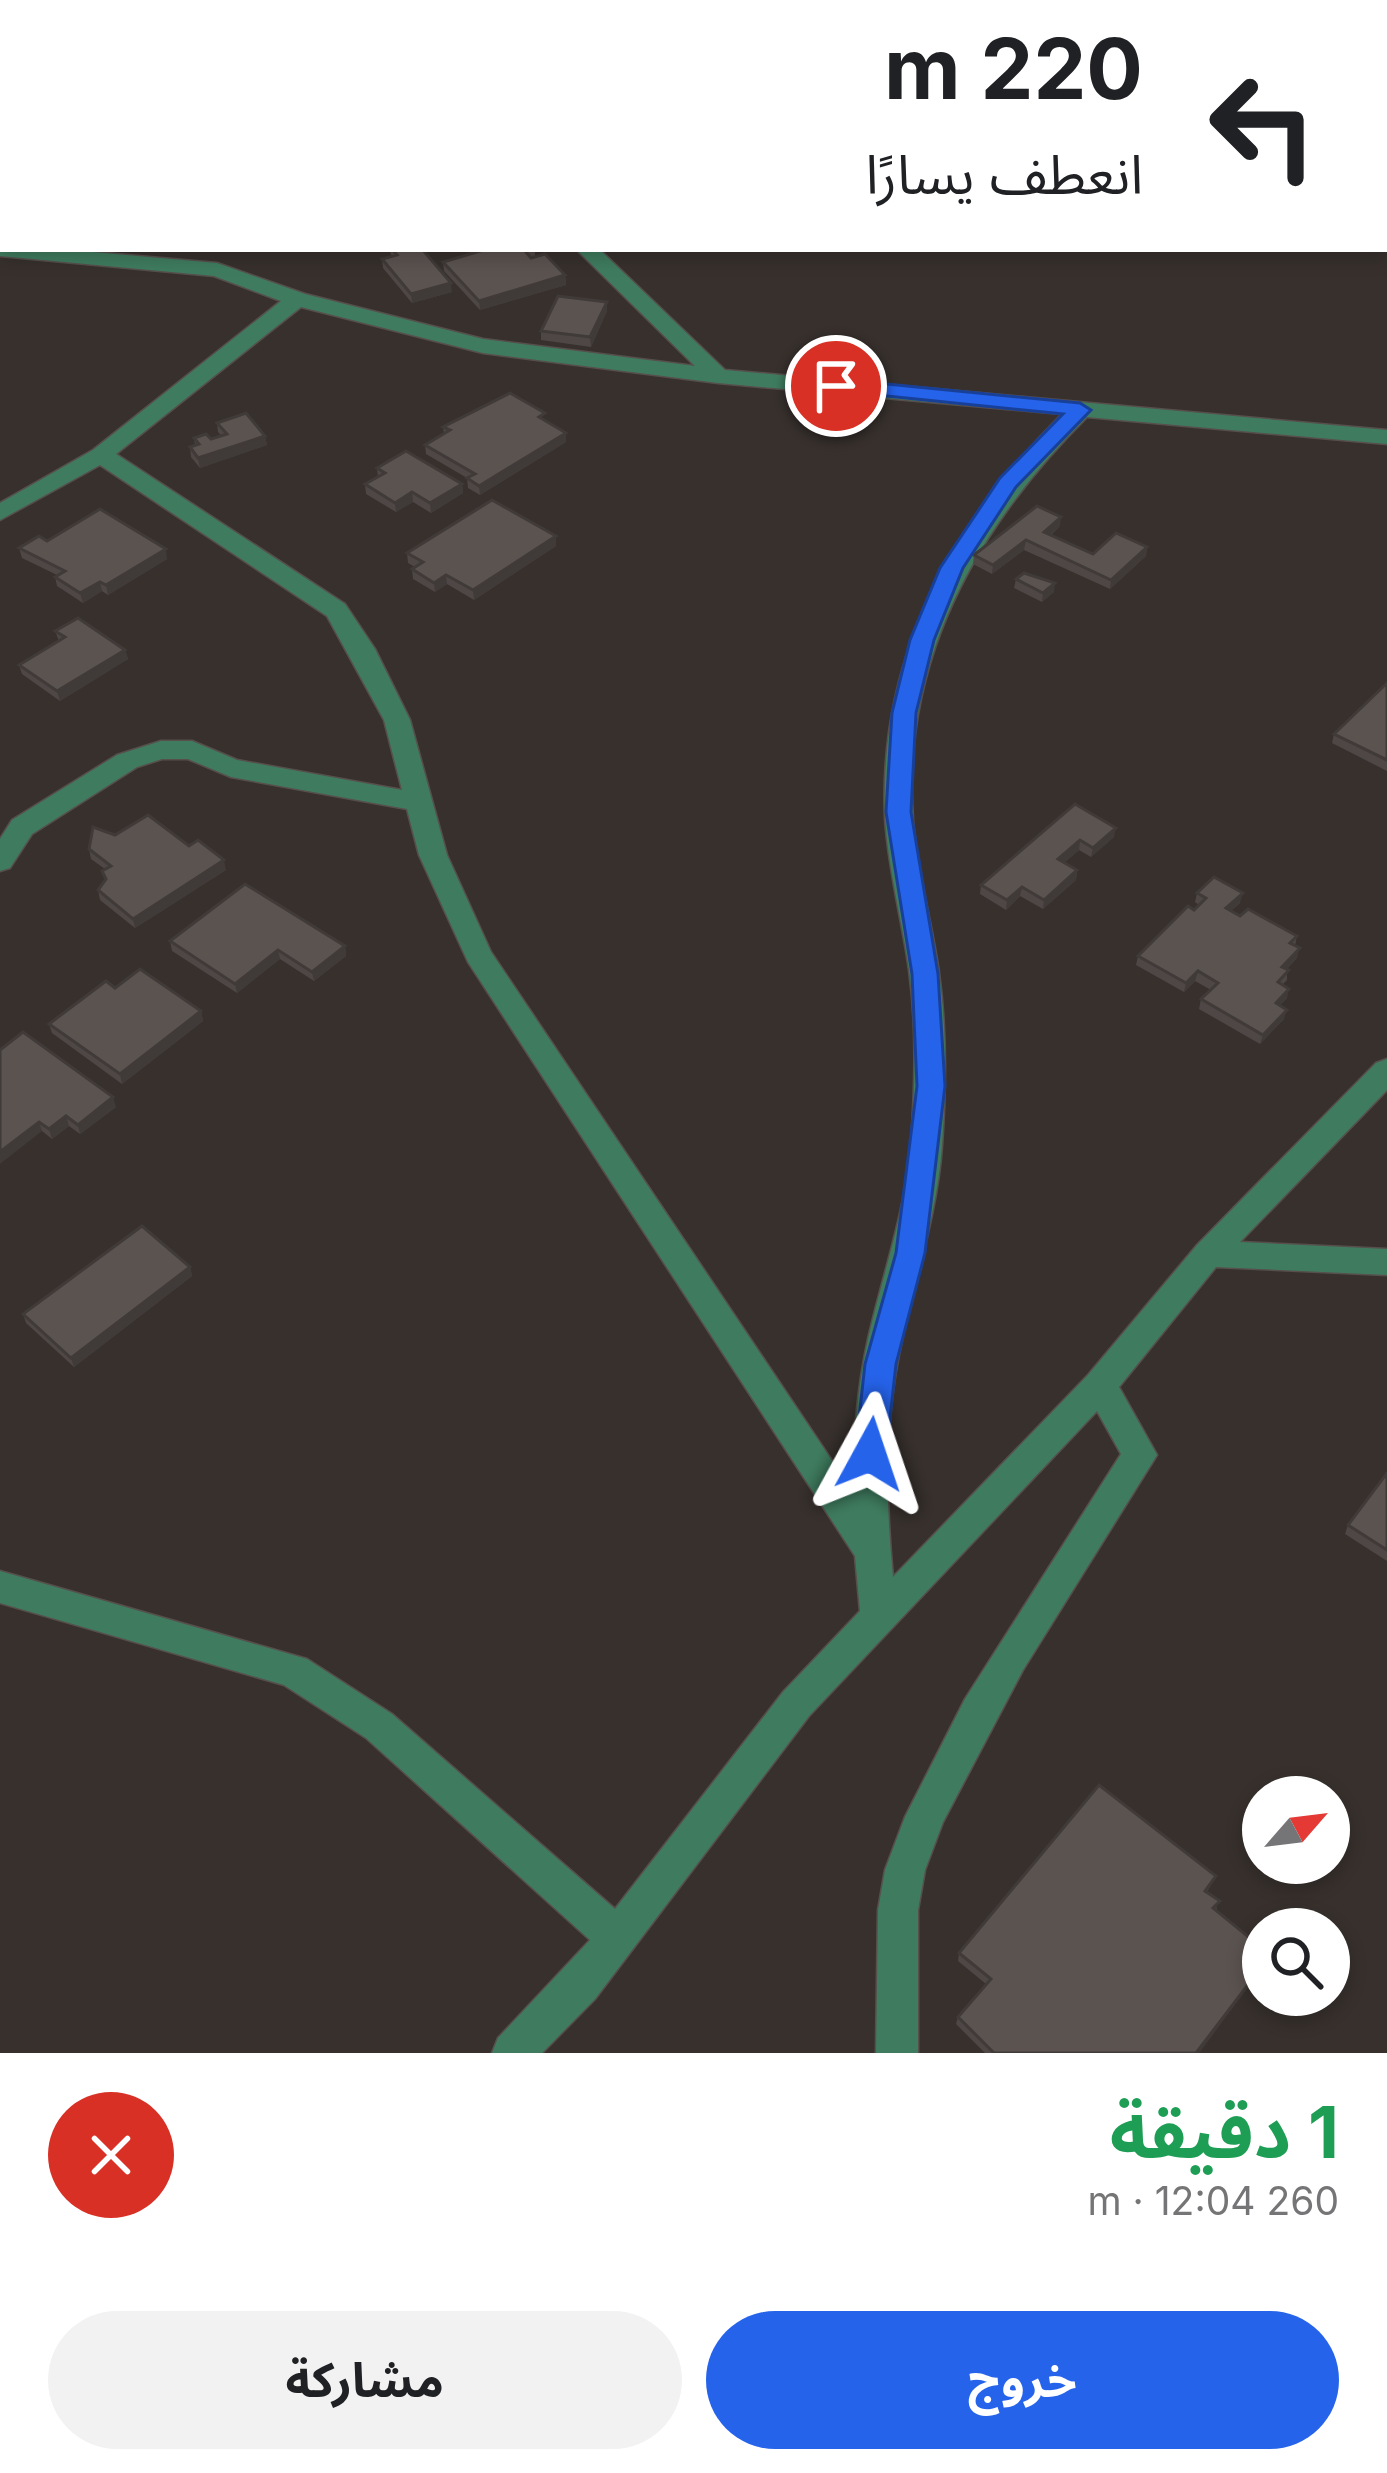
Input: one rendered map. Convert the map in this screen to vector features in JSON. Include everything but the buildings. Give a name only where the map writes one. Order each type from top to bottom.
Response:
[{"type":"street","points":[[22,252],[218,270],[296,299],[484,346],[718,376],[1387,437]]},
{"type":"street","points":[[590,252],[718,376]]},
{"type":"street","points":[[0,513],[100,455],[296,299]]},
{"type":"street","points":[[880,1617],[871,1550],[872,1423],[892,1307],[910,1253],[931,1086],[925,974],[899,812],[904,713],[930,616],[960,554],[1007,483],[1080,410]]},
{"type":"street","points":[[100,455],[336,610],[362,649],[397,720],[454,909],[496,986],[871,1550]]},
{"type":"street","points":[[0,861],[22,827],[127,761],[161,750],[192,750],[231,768],[418,802]]},
{"type":"street","points":[[513,2053],[580,1985],[796,1704],[1100,1385],[1208,1254],[1387,1071]]},
{"type":"street","points":[[1208,1254],[1387,1262]]},
{"type":"street","points":[[896,2053],[894,2000],[904,1874],[962,1742],[1140,1455],[1100,1385]]},
{"type":"street","points":[[0,1587],[294,1671],[379,1726],[617,1938]]},
{"type":"route","points":[[836,386],[1080,410],[1007,483],[951,568],[914,664],[904,713],[899,812],[904,866],[925,974],[931,1086],[910,1253],[880,1364],[870,1454]]}]
